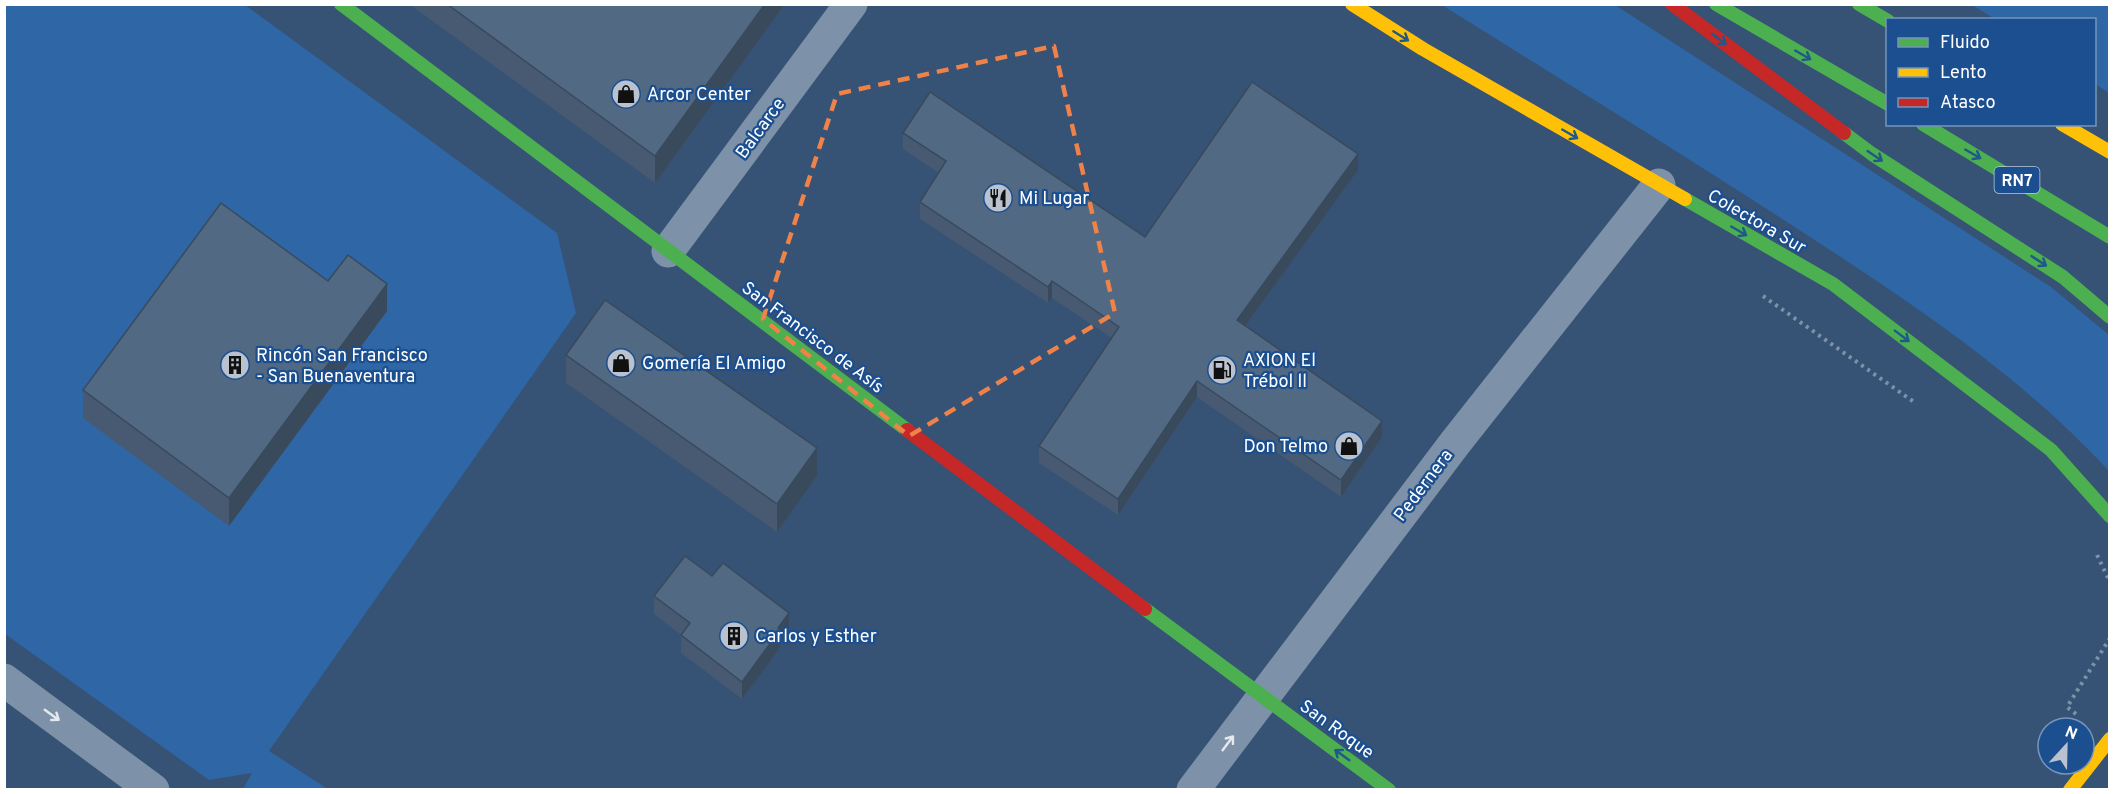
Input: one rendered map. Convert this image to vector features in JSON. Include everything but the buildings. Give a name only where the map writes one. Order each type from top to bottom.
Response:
[{"type":"main road","name":"San Francisco de Asís","points":[[340,4],[1263,697]]},
{"type":"main road","name":"Colectora Sur","points":[[1352,4],[1423,49],[1833,284],[2051,450],[2109,516]]},
{"type":"main road","points":[[1672,4],[1872,154],[2063,277],[2109,317]]},
{"type":"main road","points":[[1716,4],[1886,103]]},
{"type":"main road","points":[[1859,4],[1886,20]]},
{"type":"main road","name":"RN7","points":[[1926,126],[2109,237]]},
{"type":"main road","points":[[2065,126],[2109,152]]},
{"type":"main road","name":"San Roque","points":[[1263,697],[1389,789]]},
{"type":"main road","points":[[2070,789],[2109,739]]},
{"type":"street","name":"Balcarce","points":[[668,251],[851,4]]},
{"type":"street","name":"Pedernera","points":[[1193,789],[1455,443],[1659,185]]},
{"type":"street","points":[[4,680],[153,789]]},
{"type":"path","points":[[1760,293],[1916,404]]},
{"type":"path","points":[[2096,554],[2109,582]]},
{"type":"path","points":[[2079,716],[2067,708],[2109,638]]},
{"type":"highlighted area","points":[[1054,46],[1115,313],[909,436],[763,319],[837,94]]},
{"type":"shaded area","name":"Rincón San Francisco - San Buenaventura","points":[[5,5],[245,5],[557,233],[576,313],[269,751],[328,789],[243,789],[252,773],[209,780],[5,634]]},
{"type":"shaded area","points":[[1442,5],[1615,5],[2051,287],[2109,335],[2109,471],[2036,400],[1915,307],[1744,194]]},
{"type":"shaded area","points":[[1972,5],[2109,5],[2109,93],[2096,85],[2096,18],[1993,18]]},
{"type":"traffic: fast","points":[[341,4],[907,430]]},
{"type":"traffic: fast","points":[[1716,4],[1886,103]]},
{"type":"traffic: fast","points":[[1859,4],[1886,20]]},
{"type":"traffic: fast","points":[[1926,126],[2110,237]]},
{"type":"traffic: fast","points":[[1844,133],[1872,154],[2063,277],[2110,317]]},
{"type":"traffic: fast","points":[[1685,199],[1833,284],[2051,450],[2110,516]]},
{"type":"traffic: fast","points":[[1145,609],[1389,790]]},
{"type":"traffic: slow","points":[[1352,4],[1423,49],[1685,199]]},
{"type":"traffic: slow","points":[[2065,126],[2110,152]]},
{"type":"traffic: slow","points":[[2070,790],[2110,739]]},
{"type":"traffic: jam","points":[[1672,4],[1844,133]]},
{"type":"traffic: jam","points":[[907,430],[1145,609]]},
{"type":"place","name":"Arcor Center","points":[[626,94]]},
{"type":"place","name":"Mi Lugar","points":[[998,198]]},
{"type":"place","name":"Gomería El Amigo","points":[[621,363]]},
{"type":"place","name":"Rincón San Francisco - San Buenaventura","points":[[235,365]]},
{"type":"place","name":"AXION El Trébol ll","points":[[1222,370]]},
{"type":"place","name":"Don Telmo","points":[[1349,446]]},
{"type":"place","name":"Carlos y Esther","points":[[734,636]]}]
